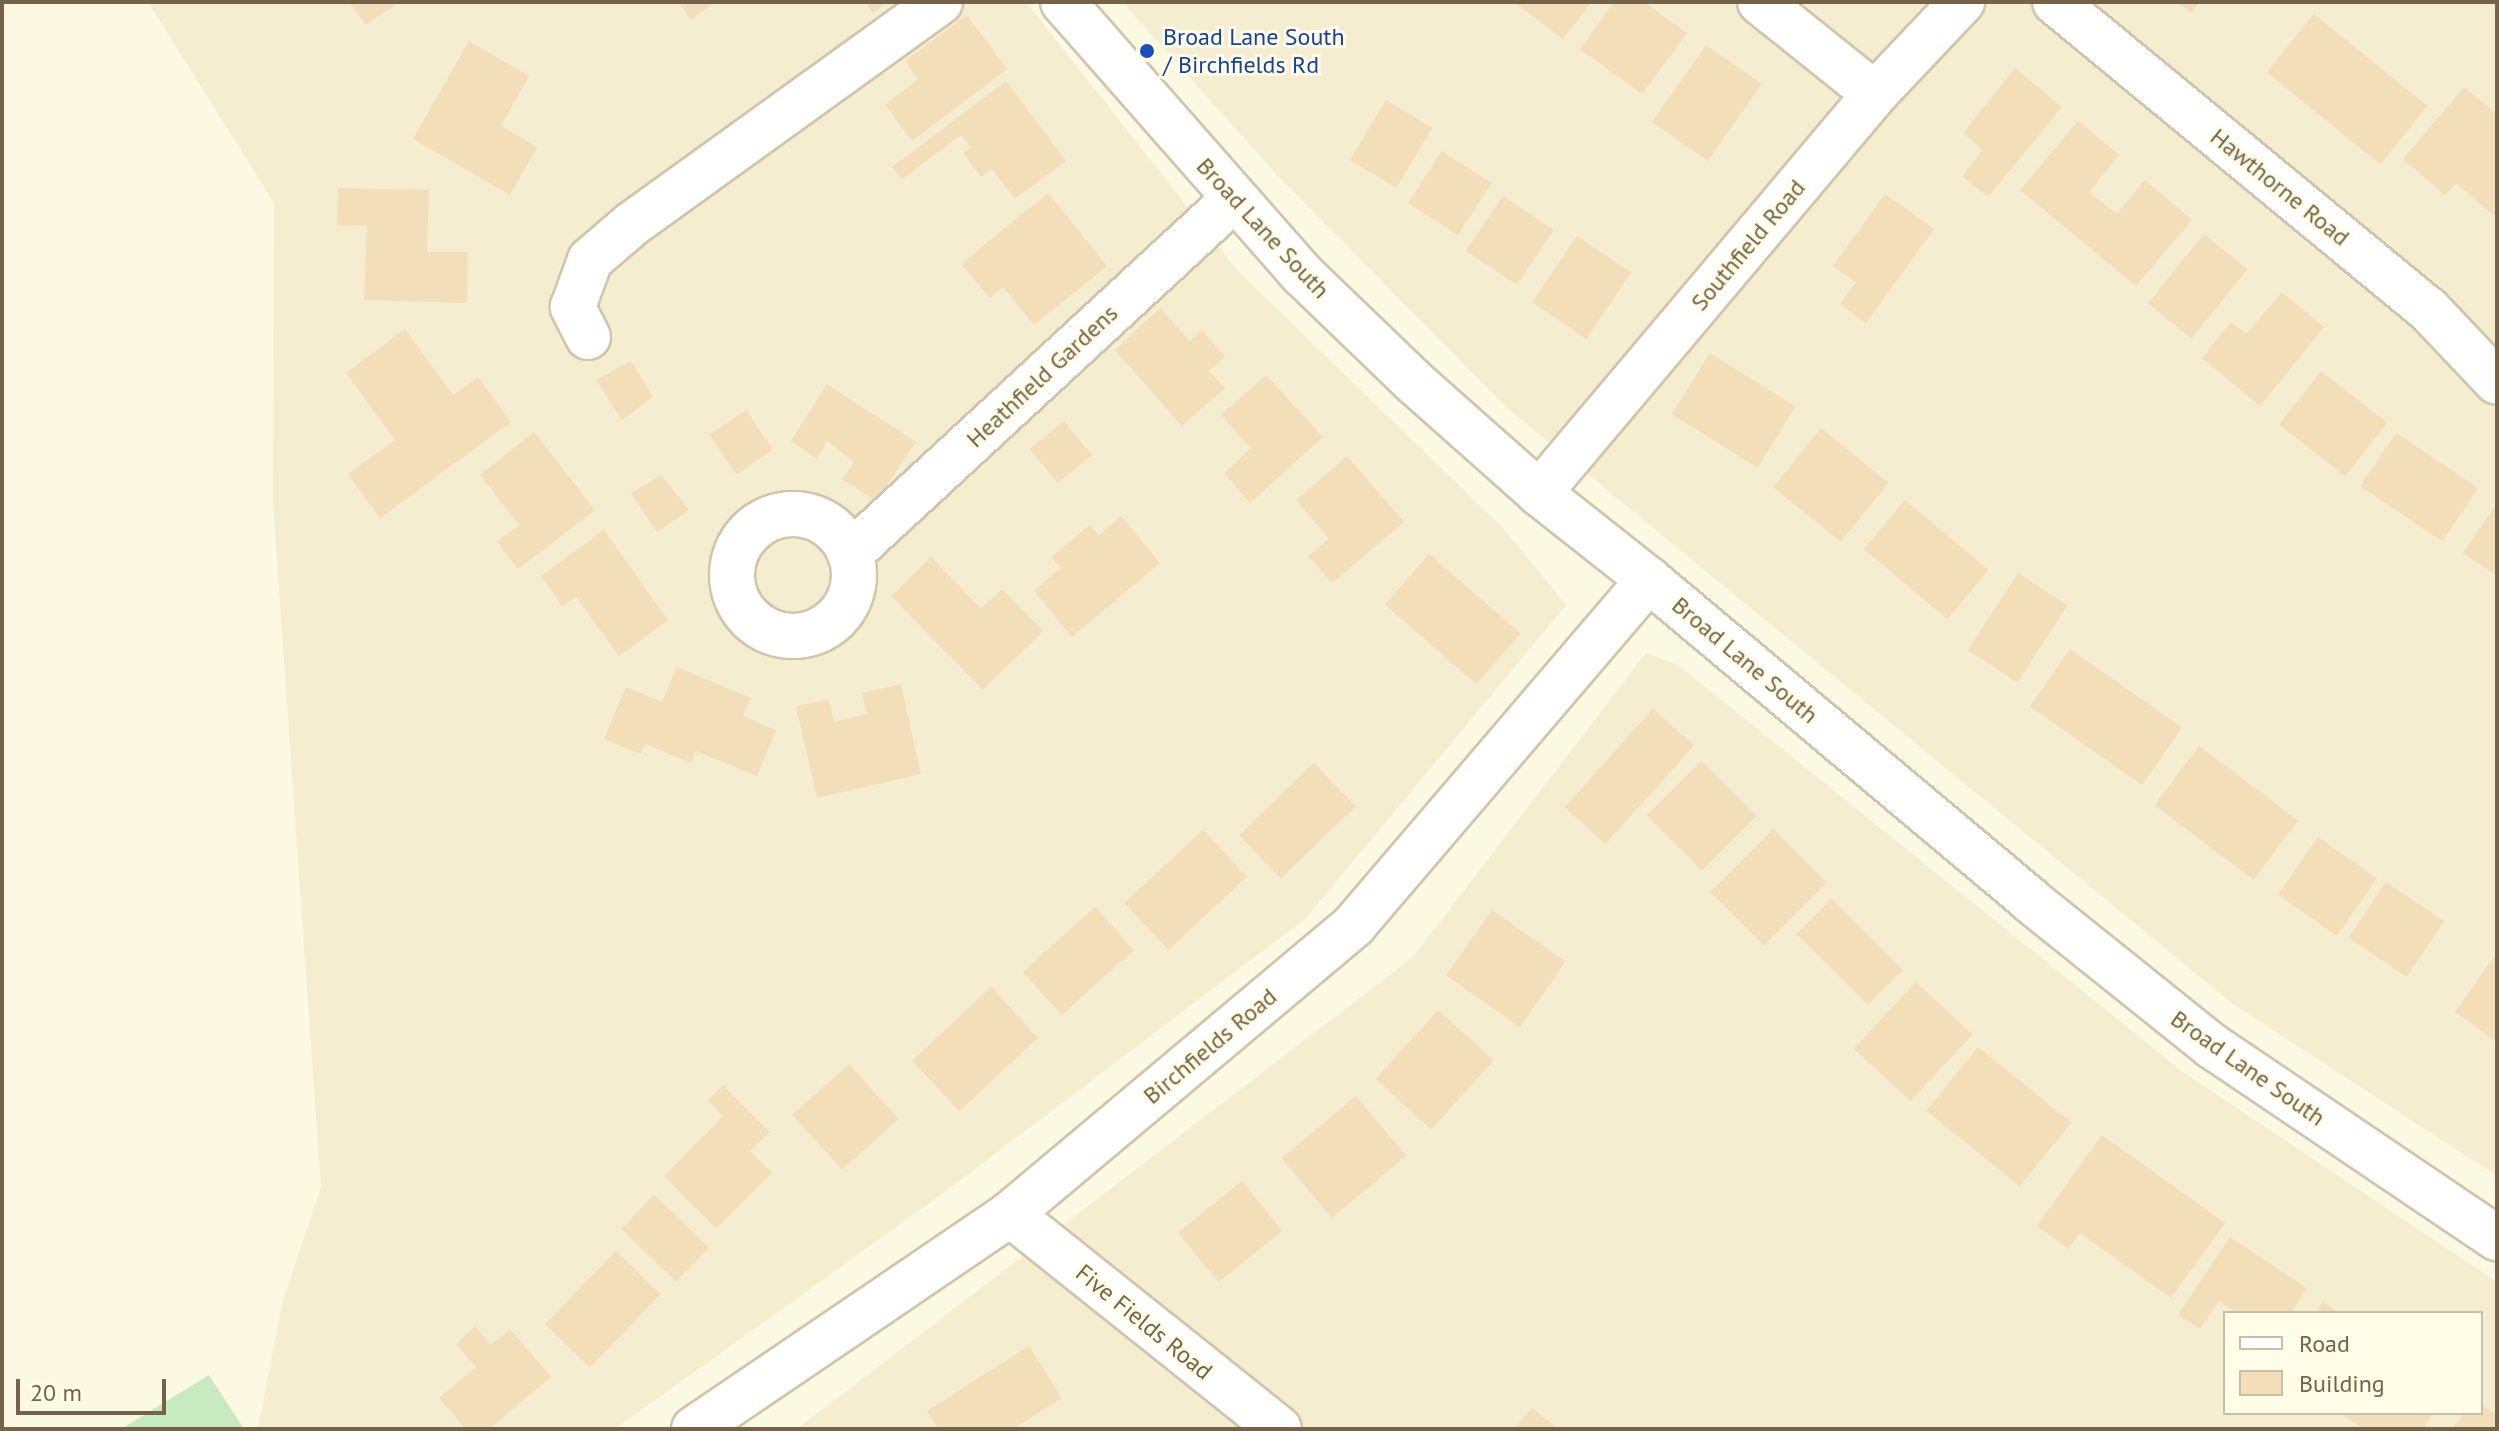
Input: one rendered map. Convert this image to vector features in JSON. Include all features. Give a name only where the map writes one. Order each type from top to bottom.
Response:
[{"type":"street","points":[[588,337],[573,307],[590,260],[632,224],[940,2]]},
{"type":"street","name":"Broad Lane South","points":[[1063,2],[1234,199],[1358,327],[1539,493],[1649,580],[2031,901],[2212,1046],[2497,1238]]},
{"type":"street","points":[[1760,2],[1875,94]]},
{"type":"street","name":"Southfield Road","points":[[1539,493],[1875,94],[1962,2]]},
{"type":"street","name":"Hawthorne Road","points":[[2055,2],[2428,309],[2497,382]]},
{"type":"street","name":"Heathfield Gardens","points":[[850,554],[1234,199]]},
{"type":"street","name":"Birchfields Road","points":[[694,1429],[1010,1214],[1354,925],[1649,580]]},
{"type":"street","name":"Five Fields Road","points":[[1010,1214],[1279,1429]]},
{"type":"shaded area","points":[[148,2],[1026,2],[1238,271],[1502,527],[1566,605],[1305,919],[938,1197],[615,1429],[258,1429],[282,1304],[321,1188],[273,504],[274,203]]},
{"type":"shaded area","points":[[1122,2],[2497,2],[2497,1176],[2233,1004],[1506,407],[1278,176]]},
{"type":"shaded area","points":[[1646,653],[1678,665],[2183,1072],[2497,1282],[2497,1429],[797,1429],[1413,957]]},
{"type":"green space","points":[[209,1375],[244,1429],[121,1429]]},
{"type":"building","points":[[349,2],[399,2],[366,25]]},
{"type":"building","points":[[678,2],[715,2],[691,20]]},
{"type":"building","points":[[865,2],[889,2],[873,13]]},
{"type":"building","points":[[1514,2],[1592,2],[1563,39]]},
{"type":"building","points":[[1614,2],[1644,2],[1687,33],[1642,94],[1580,49]]},
{"type":"building","points":[[2177,2],[2200,2],[2191,13]]},
{"type":"building","points":[[2314,14],[2427,106],[2380,164],[2267,72]]},
{"type":"building","points":[[967,15],[1007,69],[912,141],[885,105],[918,79],[905,61]]},
{"type":"building","points":[[469,41],[529,76],[501,126],[537,147],[510,195],[413,139]]},
{"type":"building","points":[[1706,45],[1762,84],[1708,161],[1652,122]]},
{"type":"building","points":[[2015,68],[2062,107],[1988,197],[1962,176],[1983,150],[1963,133]]},
{"type":"building","points":[[1006,81],[1066,161],[1015,199],[992,169],[981,177],[963,153],[971,148],[961,135],[902,179],[892,167]]},
{"type":"building","points":[[2464,87],[2497,114],[2497,218],[2456,183],[2445,195],[2403,159]]},
{"type":"building","points":[[1386,100],[1432,128],[1396,188],[1350,160]]},
{"type":"building","points":[[2078,121],[2119,155],[2089,192],[2117,214],[2145,180],[2192,220],[2136,286],[2020,190]]},
{"type":"building","points":[[1442,151],[1491,183],[1458,235],[1408,203]]},
{"type":"building","points":[[338,188],[429,190],[427,252],[468,252],[467,303],[364,300],[367,226],[337,225]]},
{"type":"building","points":[[1048,193],[1107,266],[1034,325],[1003,287],[990,298],[961,264]]},
{"type":"building","points":[[1885,194],[1934,229],[1866,323],[1840,304],[1856,282],[1833,266]]},
{"type":"building","points":[[1503,196],[1554,230],[1517,285],[1466,251]]},
{"type":"building","points":[[2204,234],[2248,269],[2192,338],[2148,303]]},
{"type":"building","points":[[1577,236],[1631,272],[1586,339],[1532,302]]},
{"type":"building","points":[[2282,292],[2324,327],[2260,406],[2202,358],[2231,322],[2246,334]]},
{"type":"building","points":[[1160,308],[1190,341],[1202,330],[1225,357],[1209,371],[1225,388],[1182,426],[1115,350]]},
{"type":"building","points":[[405,329],[453,395],[478,377],[511,422],[380,518],[348,474],[395,440],[346,373]]},
{"type":"building","points":[[1710,353],[1796,407],[1757,468],[1672,414]]},
{"type":"building","points":[[631,361],[653,397],[622,420],[596,380]]},
{"type":"building","points":[[2321,371],[2387,423],[2345,476],[2279,425]]},
{"type":"building","points":[[1266,375],[1323,437],[1250,503],[1224,473],[1251,448],[1221,415]]},
{"type":"building","points":[[827,384],[916,442],[876,501],[842,479],[854,462],[827,441],[817,459],[791,441]]},
{"type":"building","points":[[746,410],[773,450],[736,474],[710,435]]},
{"type":"building","points":[[1064,421],[1092,455],[1057,483],[1030,449]]},
{"type":"building","points":[[1821,428],[1889,483],[1841,542],[1773,487]]},
{"type":"building","points":[[534,432],[595,510],[518,569],[497,542],[519,525],[480,475]]},
{"type":"building","points":[[2396,433],[2478,488],[2442,541],[2360,486]]},
{"type":"building","points":[[1347,456],[1404,522],[1332,583],[1308,556],[1329,539],[1296,500]]},
{"type":"building","points":[[661,475],[689,510],[657,532],[631,493]]},
{"type":"building","points":[[1905,500],[1988,570],[1947,619],[1864,549]]},
{"type":"building","points":[[2497,503],[2497,576],[2463,553]]},
{"type":"building","points":[[1121,516],[1160,563],[1072,637],[1034,591],[1061,568],[1051,557],[1090,525],[1099,535]]},
{"type":"building","points":[[604,530],[668,620],[619,656],[576,597],[562,606],[541,576]]},
{"type":"building","points":[[1429,554],[1520,633],[1476,684],[1385,605]]},
{"type":"building","points":[[931,557],[981,609],[1002,589],[1043,631],[983,690],[891,596]]},
{"type":"building","points":[[2018,573],[2067,605],[2017,682],[1968,650]]},
{"type":"building","points":[[2070,649],[2182,728],[2142,785],[2030,706]]},
{"type":"building","points":[[677,667],[751,698],[743,716],[776,730],[757,776],[696,751],[691,763],[645,744],[641,754],[604,739],[626,687],[662,702]]},
{"type":"building","points":[[901,684],[921,774],[817,798],[796,706],[829,699],[834,722],[867,714],[862,693]]},
{"type":"building","points":[[1653,709],[1694,746],[1606,844],[1565,807]]},
{"type":"building","points":[[2199,746],[2298,821],[2253,880],[2154,805]]},
{"type":"building","points":[[1701,761],[1756,816],[1702,871],[1647,815]]},
{"type":"building","points":[[1314,763],[1356,806],[1281,878],[1239,835]]},
{"type":"building","points":[[1773,829],[1827,883],[1764,946],[1710,892]]},
{"type":"building","points":[[1203,830],[1247,877],[1168,950],[1125,903]]},
{"type":"building","points":[[2318,837],[2377,878],[2337,936],[2278,894]]},
{"type":"building","points":[[2386,882],[2444,921],[2407,977],[2349,938]]},
{"type":"building","points":[[1831,899],[1902,970],[1868,1005],[1796,934]]},
{"type":"building","points":[[1095,907],[1134,950],[1062,1015],[1023,972]]},
{"type":"building","points":[[1492,910],[1566,962],[1520,1027],[1446,976]]},
{"type":"building","points":[[2497,953],[2497,1042],[2455,1012]]},
{"type":"building","points":[[1916,982],[1972,1035],[1910,1101],[1854,1049]]},
{"type":"building","points":[[991,987],[1038,1037],[959,1111],[912,1061]]},
{"type":"building","points":[[1438,1010],[1494,1060],[1432,1129],[1376,1079]]},
{"type":"building","points":[[1978,1047],[2071,1123],[2020,1186],[1926,1111]]},
{"type":"building","points":[[849,1064],[899,1119],[842,1170],[793,1115]]},
{"type":"building","points":[[723,1085],[770,1132],[750,1151],[772,1173],[716,1229],[664,1176],[723,1116],[708,1101]]},
{"type":"building","points":[[1356,1096],[1406,1156],[1332,1218],[1282,1158]]},
{"type":"building","points":[[2102,1135],[2225,1223],[2171,1298],[2080,1233],[2068,1249],[2037,1226]]},
{"type":"building","points":[[1242,1181],[1282,1231],[1219,1282],[1178,1233]]},
{"type":"building","points":[[654,1195],[709,1248],[676,1282],[621,1229]]},
{"type":"building","points":[[2230,1237],[2307,1288],[2291,1311],[2233,1311],[2219,1301],[2200,1329],[2178,1315]]},
{"type":"building","points":[[616,1251],[661,1294],[590,1367],[545,1324]]},
{"type":"building","points":[[2323,1302],[2336,1311],[2316,1311]]},
{"type":"building","points":[[475,1326],[491,1345],[510,1329],[551,1377],[489,1429],[466,1429],[439,1398],[476,1367],[456,1344]]},
{"type":"building","points":[[1029,1346],[1062,1398],[1013,1429],[938,1429],[927,1411]]},
{"type":"building","points":[[2483,1405],[2497,1415],[2497,1429],[2452,1429],[2462,1415],[2483,1415]]},
{"type":"building","points":[[1532,1408],[1558,1429],[1514,1429]]},
{"type":"building","points":[[2432,1415],[2423,1429],[2364,1429],[2344,1416]]},
{"type":"place","name":"Broad Lane South / Birchfields Rd","points":[[1147,51]]}]
